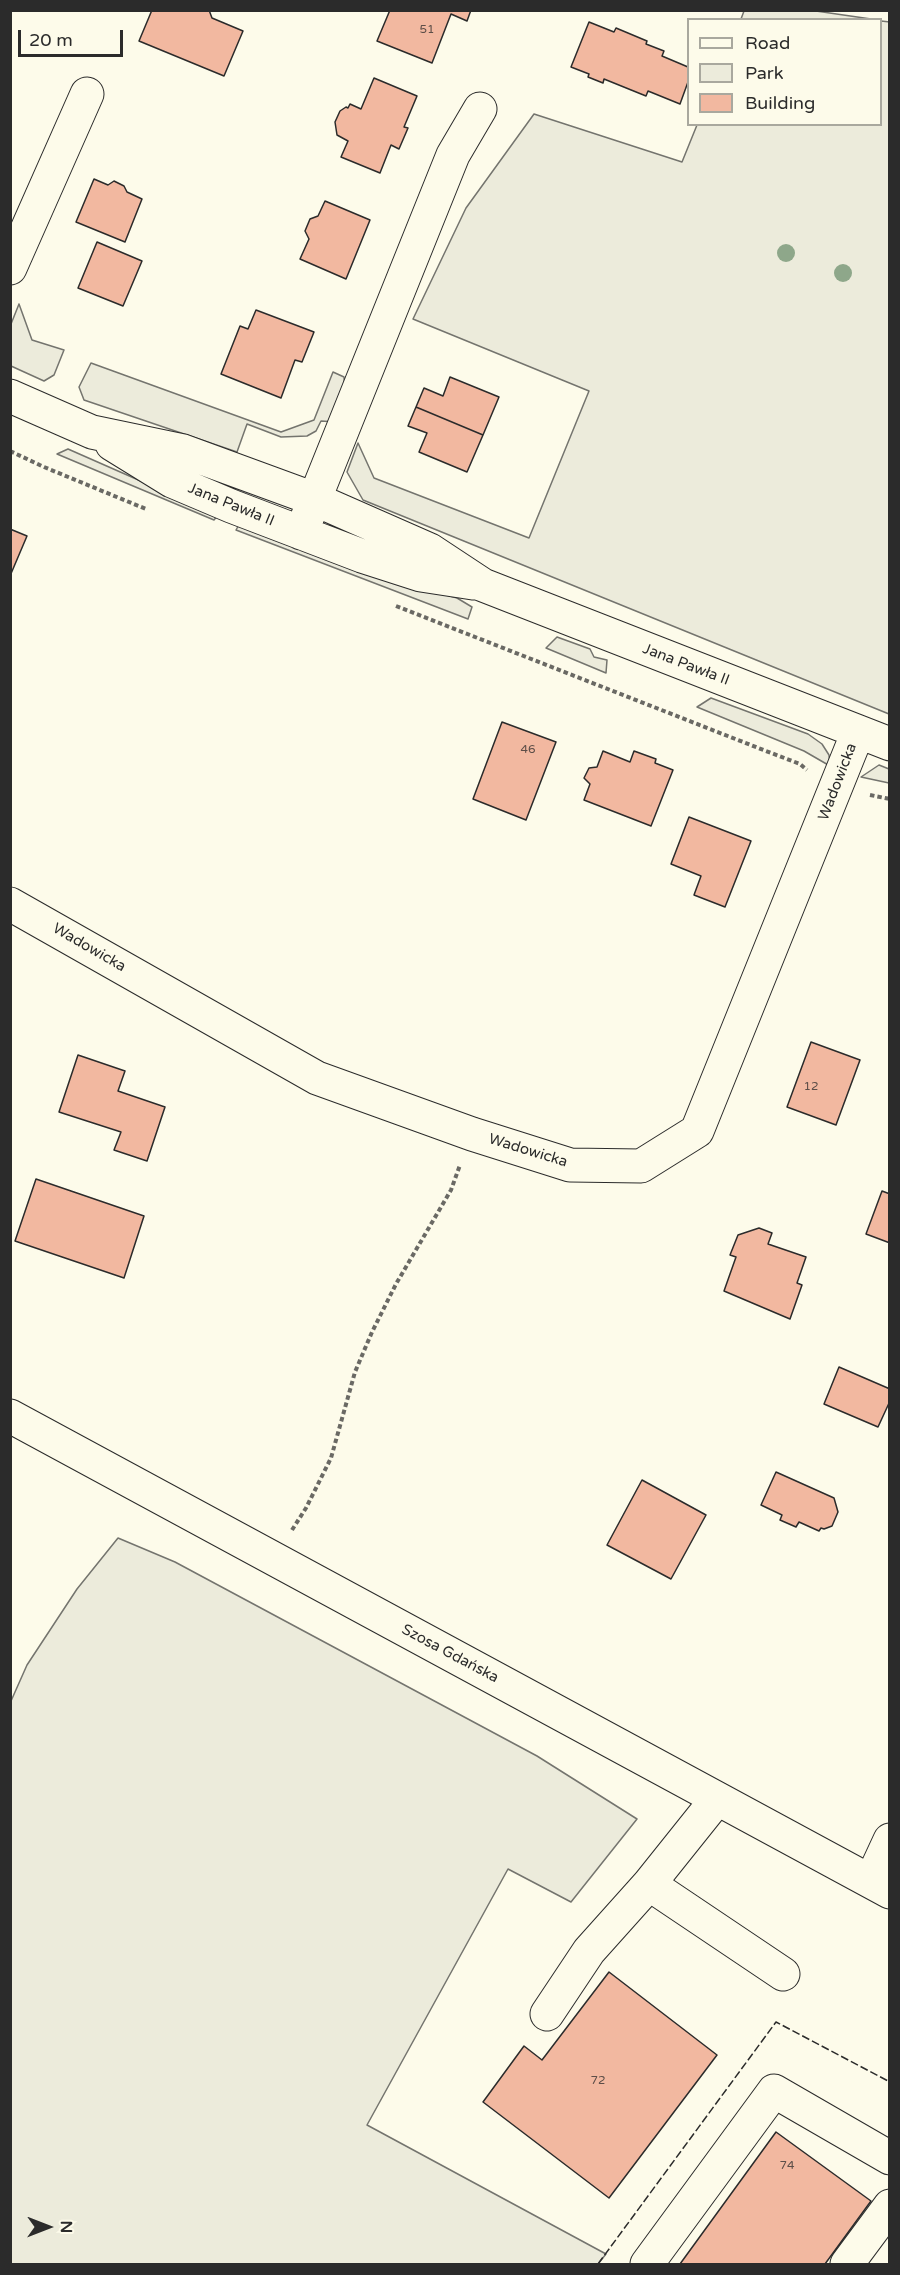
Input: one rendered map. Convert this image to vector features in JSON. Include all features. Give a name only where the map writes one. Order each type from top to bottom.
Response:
[{"type":"street","points":[[10,268],[87,94]]},
{"type":"street","points":[[301,533],[453,155],[480,109]]},
{"type":"street","name":"Jana Pawła II","points":[[10,396],[93,432],[172,481],[231,507],[362,556],[421,575],[483,585]]},
{"type":"street","name":"Jana Pawła II","points":[[93,432],[183,451],[314,499],[430,550],[483,585],[890,744]]},
{"type":"street","name":"Wadowicka","points":[[10,904],[317,1078],[472,1134],[570,1165],[641,1166],[697,1131],[858,732]]},
{"type":"street","name":"Szosa Gdańska","points":[[10,1416],[880,1886]]},
{"type":"street","points":[[547,2014],[589,1951],[648,1884],[717,1799]]},
{"type":"street","points":[[880,1886],[890,1840]]},
{"type":"street","points":[[648,1884],[783,1974]]},
{"type":"street","points":[[647,2265],[774,2091],[890,2158]]},
{"type":"street","points":[[847,2265],[890,2206]]},
{"type":"path","points":[[10,451],[44,467]]},
{"type":"path","points":[[462,632],[800,764],[810,772]]},
{"type":"path","points":[[274,1558],[306,1508],[331,1458],[356,1372],[372,1332],[396,1284],[451,1190],[472,1134]]},
{"type":"green space","points":[[809,10],[864,18],[741,18],[744,11]]},
{"type":"green space","points":[[882,21],[890,22],[889,714],[363,500],[347,472],[358,443],[374,478],[529,538],[589,391],[413,319],[466,208],[534,114],[682,162],[697,126],[882,126]]},
{"type":"green space","points":[[19,304],[32,340],[64,350],[54,375],[44,381],[11,366],[11,324]]},
{"type":"green space","points":[[91,363],[281,432],[314,420],[333,372],[344,377],[345,390],[336,422],[321,421],[316,431],[307,436],[281,437],[247,424],[237,452],[84,400],[79,387]]},
{"type":"green space","points":[[68,449],[218,515],[214,520],[57,454]]},
{"type":"green space","points":[[240,523],[354,569],[457,598],[472,607],[468,619],[236,530]]},
{"type":"green space","points":[[557,637],[590,649],[594,657],[607,660],[606,673],[546,648]]},
{"type":"green space","points":[[711,698],[808,734],[822,744],[829,755],[830,766],[804,751],[697,707]]},
{"type":"green space","points":[[879,765],[889,769],[889,783],[861,777]]},
{"type":"green space","points":[[118,1538],[175,1562],[537,1756],[637,1819],[571,1902],[508,1869],[367,2125],[606,2254],[598,2264],[11,2264],[11,1701],[27,1665],[77,1589]]},
{"type":"building","points":[[152,10],[209,10],[212,18],[243,31],[224,76],[139,41]]},
{"type":"building","points":[[390,10],[471,10],[467,21],[451,14],[432,63],[377,41]]},
{"type":"building","points":[[589,22],[614,32],[616,28],[664,51],[662,56],[687,67],[687,85],[680,104],[648,91],[646,96],[604,79],[603,83],[571,67]]},
{"type":"building","points":[[374,78],[417,96],[404,127],[408,128],[399,149],[391,145],[380,173],[341,157],[348,141],[337,135],[335,122],[340,111],[348,108],[350,104],[361,109]]},
{"type":"building","points":[[94,179],[108,185],[114,181],[124,186],[127,192],[142,199],[125,242],[76,222]]},
{"type":"building","points":[[325,201],[370,220],[346,279],[300,259],[309,239],[305,231],[310,219],[318,216]]},
{"type":"building","points":[[97,242],[142,261],[123,306],[78,288]]},
{"type":"building","points":[[256,310],[314,332],[302,362],[295,360],[281,398],[221,374],[240,326],[248,329]]},
{"type":"building","points":[[450,377],[499,397],[483,435],[416,407],[424,388],[443,396]]},
{"type":"building","points":[[416,407],[483,435],[467,472],[419,452],[427,433],[408,426]]},
{"type":"building","points":[[10,529],[27,536],[10,576]]},
{"type":"building","points":[[502,722],[556,742],[526,820],[473,799]]},
{"type":"building","points":[[603,751],[630,762],[634,751],[656,759],[655,763],[673,770],[651,826],[584,800],[590,784],[584,778],[589,768],[597,767]]},
{"type":"building","points":[[689,817],[751,841],[725,907],[694,895],[701,876],[671,864]]},
{"type":"building","points":[[811,1042],[860,1060],[836,1125],[787,1107]]},
{"type":"building","points":[[78,1055],[125,1071],[118,1091],[165,1107],[147,1161],[114,1150],[121,1132],[59,1112]]},
{"type":"building","points":[[36,1179],[144,1216],[124,1278],[15,1241]]},
{"type":"building","points":[[882,1191],[890,1194],[890,1243],[866,1234]]},
{"type":"building","points":[[759,1228],[772,1233],[768,1244],[806,1257],[797,1283],[802,1285],[790,1319],[724,1291],[736,1257],[730,1255],[738,1235]]},
{"type":"building","points":[[839,1367],[890,1389],[890,1401],[878,1427],[824,1404]]},
{"type":"building","points":[[776,1472],[834,1498],[838,1512],[832,1526],[821,1528],[819,1531],[799,1522],[796,1527],[780,1520],[782,1515],[761,1505]]},
{"type":"building","points":[[642,1480],[706,1515],[671,1579],[607,1545]]},
{"type":"building","points":[[609,1972],[717,2055],[609,2198],[483,2102],[524,2046],[542,2060]]},
{"type":"building","points":[[776,2132],[871,2201],[825,2264],[680,2264]]},
{"type":"fence","points":[[598,2264],[776,2022],[890,2082]]}]
